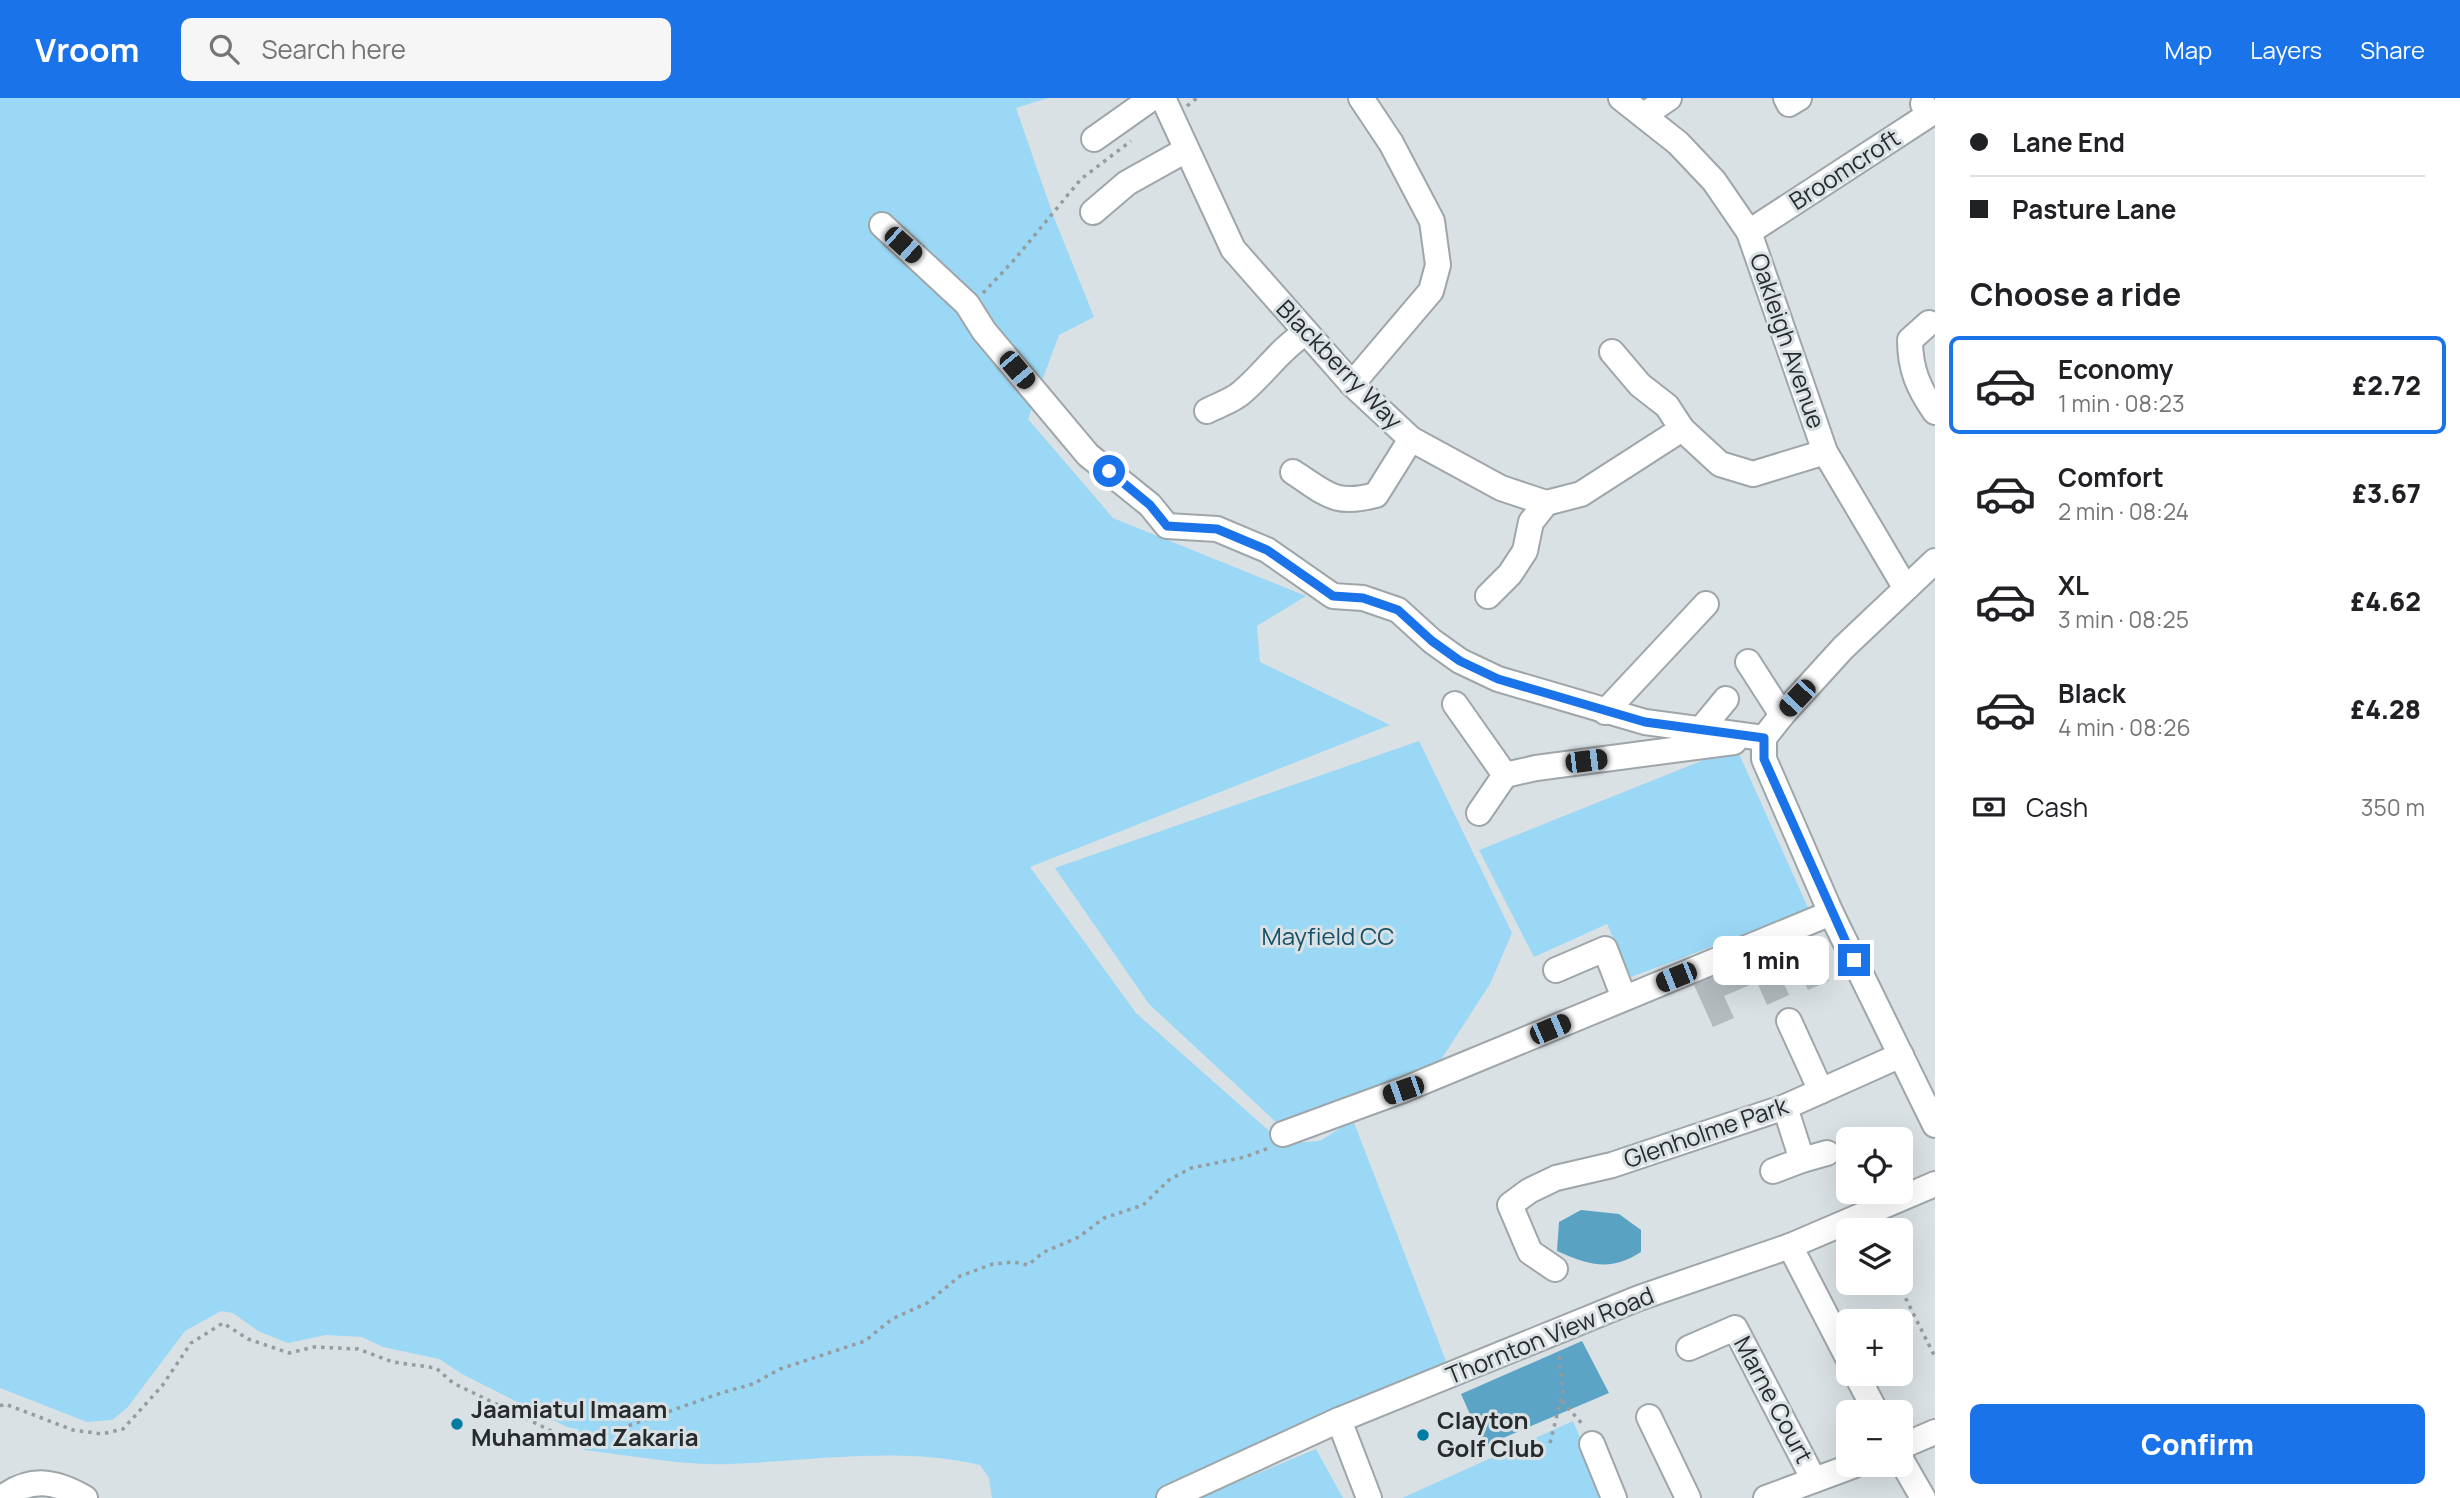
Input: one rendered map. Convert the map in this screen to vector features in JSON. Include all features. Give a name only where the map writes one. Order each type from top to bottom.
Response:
[{"type":"street","points":[[1094,139],[1152,98]]},
{"type":"street","name":"Blackberry Way","points":[[1163,98],[1233,249],[1352,384],[1411,439],[1501,488],[1546,503]]},
{"type":"street","points":[[1352,384],[1432,291],[1438,265],[1432,221],[1391,143],[1361,98]]},
{"type":"street","name":"Oakleigh Avenue","points":[[1621,98],[1678,143],[1714,181],[1749,232],[1825,452],[1905,587]]},
{"type":"street","points":[[1644,115],[1669,98]]},
{"type":"street","points":[[1786,98],[1789,104],[1799,98]]},
{"type":"street","name":"Broomcroft","points":[[1749,232],[1930,114],[1923,104]]},
{"type":"street","points":[[1093,212],[1127,183],[1186,150]]},
{"type":"street","points":[[882,225],[967,304],[984,331],[1088,454],[1150,505],[1167,526],[1217,529],[1267,550],[1333,596],[1363,598],[1398,610],[1432,641],[1460,661],[1489,675],[1645,722],[1764,738]]},
{"type":"street","points":[[1928,417],[1901,336],[1929,323]]},
{"type":"street","points":[[1207,411],[1238,395],[1278,354],[1305,333]]},
{"type":"street","points":[[1612,352],[1640,385],[1667,406],[1682,429],[1720,464],[1753,474],[1825,452]]},
{"type":"street","points":[[1488,596],[1510,574],[1525,551],[1531,522],[1546,503],[1581,494],[1682,429]]},
{"type":"street","points":[[1293,472],[1334,499],[1354,501],[1376,495],[1411,439]]},
{"type":"street","points":[[1935,561],[1843,648],[1764,738],[1764,759],[1831,913],[1935,1125]]},
{"type":"street","points":[[1605,712],[1706,604]]},
{"type":"street","points":[[1748,662],[1782,715]]},
{"type":"street","points":[[1702,728],[1726,699]]},
{"type":"street","points":[[1455,704],[1505,775]]},
{"type":"street","points":[[1479,813],[1505,775],[1536,768],[1764,738]]},
{"type":"street","points":[[1283,1134],[1403,1090],[1831,913]]},
{"type":"street","points":[[1556,970],[1605,949],[1624,998]]},
{"type":"street","points":[[1789,1021],[1821,1091]]},
{"type":"street","name":"Glenholme Park","points":[[1555,1269],[1530,1252],[1510,1205],[1529,1191],[1556,1178],[1612,1165],[1785,1107],[1901,1055]]},
{"type":"street","points":[[1785,1107],[1802,1160]]},
{"type":"street","points":[[1773,1171],[1827,1153]]},
{"type":"street","name":"Thornton View Road","points":[[1169,1498],[1339,1420],[1557,1334],[1639,1298],[1790,1246],[1935,1184]]},
{"type":"street","points":[[1790,1246],[1836,1335]]},
{"type":"street","name":"Marne Court","points":[[1689,1348],[1735,1328],[1814,1480]]},
{"type":"street","points":[[1649,1417],[1688,1498]]},
{"type":"street","points":[[1339,1420],[1369,1498]]},
{"type":"street","points":[[1913,1442],[1935,1433]]},
{"type":"street","points":[[1592,1444],[1614,1498]]},
{"type":"street","points":[[1766,1498],[1836,1472]]},
{"type":"street","points":[[1911,1477],[1923,1498]]},
{"type":"street","points":[[2,1498],[32,1483],[62,1485],[85,1498]]},
{"type":"path","points":[[967,304],[970,306],[1053,215],[1081,179],[1139,134]]},
{"type":"path","points":[[0,1406],[5,1404],[73,1430],[102,1434],[123,1429],[162,1386],[191,1343],[223,1323],[248,1339],[289,1353],[314,1347],[358,1349],[393,1362],[436,1368],[453,1383],[570,1440],[591,1439],[753,1384],[780,1368],[865,1341],[892,1319],[927,1303],[960,1276],[993,1264],[1014,1262],[1028,1265],[1044,1252],[1061,1247],[1079,1237],[1104,1218],[1143,1205],[1169,1180],[1191,1168],[1245,1157],[1284,1144],[1283,1134]]},
{"type":"path","points":[[1904,1295],[1935,1357]]},
{"type":"path","points":[[1550,1443],[1563,1391],[1557,1334]]},
{"type":"path","points":[[1561,1400],[1582,1420],[1592,1444]]},
{"type":"green space","points":[[0,98],[1048,98],[1016,108],[1053,215],[1094,317],[1059,335],[1028,419],[1113,518],[1306,596],[1257,626],[1260,662],[1390,725],[1030,867],[1136,1013],[1284,1144],[1320,1141],[1353,1120],[1449,1369],[1192,1478],[1155,1498],[992,1498],[989,1478],[980,1465],[918,1456],[855,1456],[711,1464],[584,1450],[578,1429],[567,1427],[462,1374],[439,1359],[383,1347],[362,1337],[326,1335],[288,1343],[258,1331],[233,1313],[221,1311],[185,1331],[127,1408],[112,1420],[87,1422],[0,1388]]},
{"type":"green space","name":"Mayfield CC","points":[[1419,741],[1512,933],[1490,984],[1440,1061],[1277,1123],[1149,1004],[1055,868]]},
{"type":"green space","points":[[1736,747],[1809,910],[1631,977],[1607,924],[1534,957],[1479,850]]},
{"type":"green space","points":[[1573,1421],[1606,1498],[1402,1498]]},
{"type":"green space","points":[[1316,1449],[1343,1498],[1199,1498]]},
{"type":"shaded area","points":[[1581,1210],[1619,1214],[1641,1230],[1641,1252],[1619,1262],[1599,1264],[1557,1251],[1559,1222]]},
{"type":"shaded area","points":[[1582,1341],[1609,1393],[1484,1446],[1461,1394]]},
{"type":"building","points":[[1809,935],[1829,981],[1808,990],[1796,963],[1778,971],[1789,995],[1767,1005],[1757,982],[1724,996],[1734,1018],[1713,1027],[1694,985]]},
{"type":"place","name":"Jaamiatul Imaam Muhammad Zakaria","points":[[457,1424]]},
{"type":"place","name":"Clayton Golf Club","points":[[1423,1435]]},
{"type":"route","points":[[1109,471],[1150,505],[1167,526],[1217,529],[1267,550],[1333,596],[1363,598],[1398,610],[1432,641],[1460,661],[1498,679],[1645,722],[1764,738],[1764,759],[1854,960]]}]
